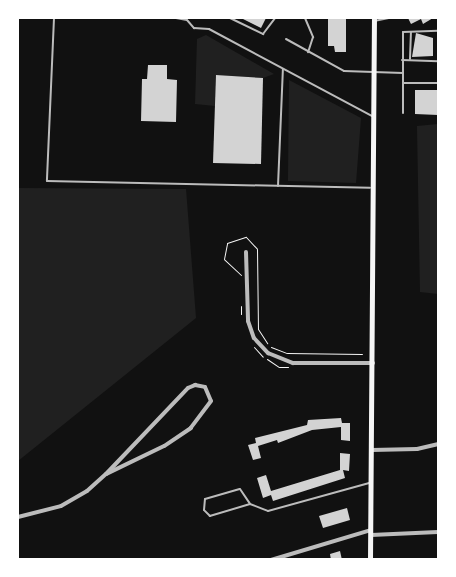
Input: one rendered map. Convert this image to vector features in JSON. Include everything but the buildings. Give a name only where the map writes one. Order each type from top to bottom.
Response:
[{"type":"main road","points":[[370,560],[373,363],[374,19]]},
{"type":"street","points":[[246,252],[248,321],[254,338],[268,353],[293,363],[373,363]]},
{"type":"street","points":[[18,517],[61,506],[87,491],[106,474],[190,386],[200,385],[209,391],[210,405],[191,428],[164,446],[106,474]]},
{"type":"street","points":[[372,450],[417,449],[438,444]]},
{"type":"street","points":[[271,560],[371,532],[438,532]]},
{"type":"lane","points":[[54,18],[47,181],[373,188]]},
{"type":"lane","points":[[176,18],[186,20],[194,28],[209,29],[374,118]]},
{"type":"lane","points":[[230,18],[263,34],[276,18]]},
{"type":"lane","points":[[305,18],[313,37],[308,52]]},
{"type":"lane","points":[[374,19],[389,18]]},
{"type":"lane","points":[[404,113],[402,32],[438,31]]},
{"type":"lane","points":[[410,60],[411,32]]},
{"type":"lane","points":[[286,40],[344,71],[403,73]]},
{"type":"lane","points":[[402,60],[438,61]]},
{"type":"lane","points":[[278,186],[283,69]]},
{"type":"lane","points":[[403,83],[438,83]]},
{"type":"lane","points":[[250,504],[210,516],[204,510],[204,499],[240,489],[250,504],[268,511],[371,482]]},
{"type":"path","points":[[244,278],[224,260],[228,243],[246,237],[257,249],[258,329],[269,346],[287,353],[362,354]]},
{"type":"path","points":[[242,303],[243,320]]},
{"type":"path","points":[[250,342],[259,355],[279,367],[297,367]]},
{"type":"shaded area","points":[[206,35],[274,74],[263,78],[216,75],[215,106],[195,104],[197,39]]},
{"type":"shaded area","points":[[289,80],[361,118],[356,183],[288,181]]},
{"type":"shaded area","points":[[438,124],[438,294],[420,292],[417,126]]},
{"type":"shaded area","points":[[18,188],[186,189],[196,318],[18,461]]}]
